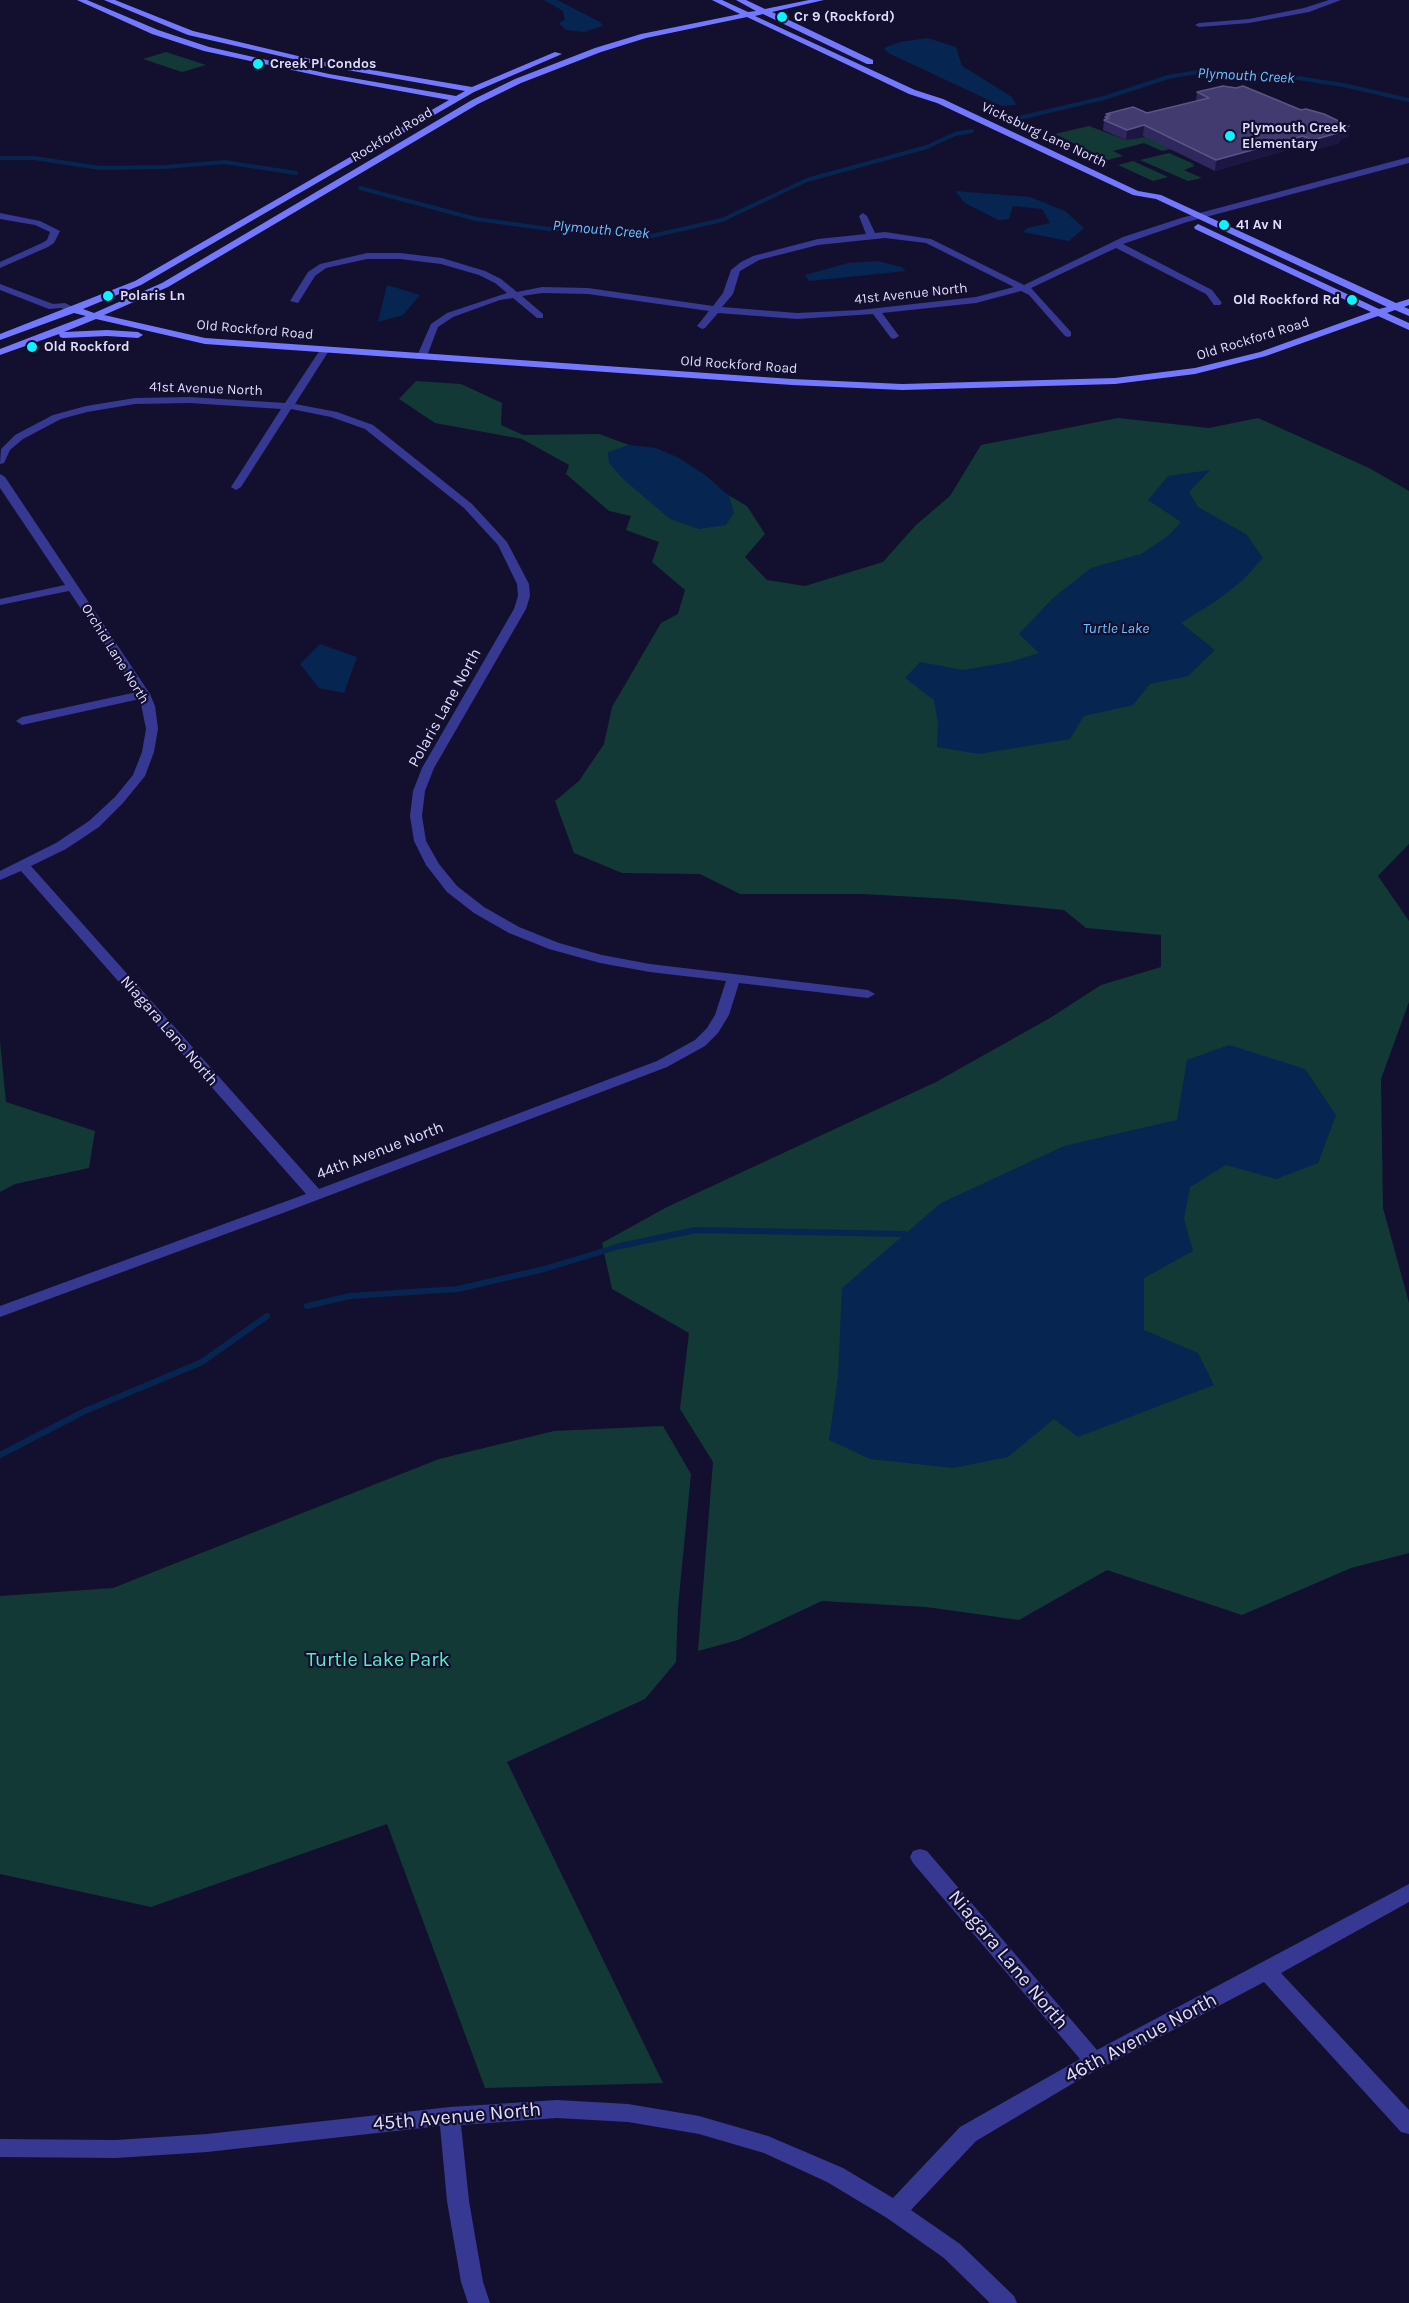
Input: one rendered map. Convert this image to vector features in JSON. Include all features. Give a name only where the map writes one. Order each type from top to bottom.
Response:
[{"type":"main road","points":[[81,0],[155,32],[207,49],[329,76],[475,102]]},
{"type":"main road","points":[[108,0],[191,33],[319,63],[492,93]]},
{"type":"main road","name":"Vicksburg Lane North","points":[[716,0],[912,92],[940,101],[1136,193],[1158,197],[1409,313]]},
{"type":"main road","name":"Vicksburg Lane North","points":[[740,0],[925,89],[940,101]]},
{"type":"main road","points":[[582,46],[648,27],[780,0]]},
{"type":"main road","name":"Rockford Road","points":[[0,351],[25,344],[97,316],[174,280],[475,102],[550,68],[610,46],[664,32],[820,0]]},
{"type":"main road","name":"Rockford Road","points":[[0,337],[74,310],[145,279],[456,98],[501,76],[565,51]]},
{"type":"main road","name":"Vicksburg Lane North","points":[[1136,193],[1144,201],[1409,327]]},
{"type":"main road","name":"Old Rockford Road","points":[[74,310],[206,341],[848,385],[946,387],[1104,382],[1157,377],[1230,363],[1409,302]]},
{"type":"main road","points":[[25,344],[58,335],[93,333],[206,341]]},
{"type":"street","points":[[1198,25],[1259,20],[1306,10],[1337,0]]},
{"type":"street","name":"41st Avenue North","points":[[422,356],[434,326],[441,320],[479,303],[542,290],[588,291],[714,309],[797,316],[875,311],[976,300],[1023,288],[1116,244],[1184,220],[1409,160]]},
{"type":"street","points":[[0,216],[48,227],[55,231],[54,236],[45,245],[0,265]]},
{"type":"street","points":[[863,216],[871,235]]},
{"type":"street","points":[[702,326],[728,294],[736,270],[750,261],[818,242],[871,235],[899,236],[928,241],[1023,288],[1032,293],[1068,334]]},
{"type":"street","points":[[1116,244],[1209,292],[1217,303]]},
{"type":"street","points":[[294,301],[311,274],[323,266],[382,255],[419,258],[464,266],[498,281],[540,316]]},
{"type":"street","name":"Old Rockford Road","points":[[0,278],[66,302],[62,305]]},
{"type":"street","name":"Old Rockford Road","points":[[0,287],[52,307],[62,305],[74,310]]},
{"type":"street","points":[[875,311],[894,336]]},
{"type":"street","points":[[236,487],[324,349]]},
{"type":"street","name":"41st Avenue North","points":[[0,461],[6,449],[36,427],[86,409],[163,399],[289,406]]},
{"type":"street","name":"Polaris Lane North","points":[[289,406],[312,409],[353,420],[382,436],[468,506],[486,524],[502,544],[523,584],[524,596],[520,609],[428,768],[419,791],[416,816],[420,841],[433,865],[452,888],[479,910],[514,930],[554,946],[610,961],[868,994]]},
{"type":"street","name":"Orchid Lane North","points":[[0,477],[144,694],[149,706],[152,729],[148,752],[138,776],[119,800],[94,824],[61,846],[0,876]]},
{"type":"street","points":[[0,602],[73,587]]},
{"type":"street","points":[[22,721],[144,694]]},
{"type":"street","name":"Niagara Lane North","points":[[24,866],[316,1195]]},
{"type":"street","name":"44th Avenue North","points":[[0,1312],[316,1195],[683,1054],[700,1043],[713,1030],[722,1015],[735,978]]},
{"type":"street","name":"Niagara Lane North","points":[[920,1857],[1095,2062]]},
{"type":"street","name":"46th Avenue North","points":[[895,2211],[943,2157],[968,2134],[1095,2062],[1267,1971],[1409,1892]]},
{"type":"street","points":[[1267,1971],[1409,2126]]},
{"type":"street","name":"45th Avenue North","points":[[0,2148],[116,2149],[207,2143],[450,2116],[557,2109],[628,2113],[699,2125],[768,2145],[834,2175],[895,2211],[952,2251],[1006,2303]]},
{"type":"street","points":[[450,2116],[458,2200],[472,2282],[479,2303]]},
{"type":"green space","points":[[166,52],[206,65],[182,72],[143,59]]},
{"type":"green space","points":[[1089,126],[1126,140],[1145,137],[1185,146],[1162,151],[1144,143],[1113,151],[1123,156],[1108,160],[1055,134]]},
{"type":"green space","points":[[1169,153],[1194,164],[1192,165],[1195,166],[1184,170],[1202,178],[1188,181],[1140,160]]},
{"type":"green space","points":[[1133,161],[1168,177],[1153,181],[1118,165]]},
{"type":"green space","points":[[416,381],[461,384],[502,403],[501,425],[523,435],[599,434],[662,457],[747,506],[765,534],[745,557],[767,580],[805,586],[883,562],[916,525],[950,496],[981,445],[1118,418],[1209,428],[1258,418],[1369,468],[1409,491],[1409,844],[1378,876],[1409,921],[1409,1002],[1381,1079],[1383,1208],[1409,1303],[1409,1553],[1351,1568],[1242,1615],[1107,1570],[1019,1620],[926,1607],[822,1601],[738,1640],[698,1651],[713,1462],[680,1409],[689,1333],[612,1289],[602,1243],[667,1207],[936,1082],[1050,1018],[1101,985],[1161,967],[1161,935],[1086,928],[1064,910],[952,899],[863,894],[740,894],[700,874],[622,873],[574,853],[555,801],[579,781],[604,744],[612,707],[661,623],[678,614],[685,590],[652,562],[659,542],[626,530],[631,516],[609,511],[566,474],[569,465],[522,439],[435,423],[399,399]]},
{"type":"green space","points":[[0,1041],[6,1102],[95,1131],[89,1168],[15,1184],[0,1192]]},
{"type":"green space","name":"Turtle Lake Park","points":[[663,1426],[691,1474],[678,1607],[676,1662],[645,1699],[507,1762],[663,2083],[485,2088],[387,1824],[151,1907],[0,1874],[0,1596],[113,1588],[439,1459],[554,1431]]},
{"type":"water","points":[[544,0],[557,0],[600,22],[603,26],[584,32],[566,30],[559,23],[565,20],[563,11]]},
{"type":"water","points":[[927,38],[956,47],[962,66],[1012,97],[1016,105],[1002,106],[995,103],[888,53],[884,48],[900,42]]},
{"type":"water","points":[[955,191],[1030,197],[1065,211],[1084,228],[1069,241],[1023,232],[1027,228],[1050,223],[1042,209],[1013,206],[1009,219],[998,220],[965,203]]},
{"type":"water","points":[[878,261],[901,267],[906,271],[809,281],[805,275],[848,263]]},
{"type":"water","points":[[387,285],[420,295],[403,315],[378,322]]},
{"type":"water","points":[[629,445],[656,448],[677,457],[704,474],[729,496],[734,513],[726,525],[699,529],[670,519],[623,479],[609,463],[608,452]]},
{"type":"water","name":"Turtle Lake","points":[[1210,470],[1189,492],[1198,507],[1246,534],[1263,558],[1243,580],[1216,601],[1181,623],[1215,650],[1188,676],[1150,684],[1133,705],[1084,716],[1070,739],[979,754],[937,747],[938,723],[934,700],[905,678],[920,662],[963,670],[1010,662],[1039,653],[1019,634],[1053,598],[1091,568],[1141,554],[1168,536],[1181,522],[1148,500],[1168,476]]},
{"type":"water","points":[[320,644],[357,657],[344,693],[319,688],[300,664]]},
{"type":"water","points":[[1229,1045],[1305,1069],[1336,1115],[1318,1163],[1276,1179],[1226,1165],[1190,1187],[1184,1219],[1193,1251],[1144,1278],[1144,1330],[1198,1353],[1214,1385],[1078,1437],[1054,1419],[1008,1457],[953,1468],[870,1459],[829,1440],[838,1377],[842,1288],[941,1203],[1064,1146],[1177,1120],[1187,1060]]},
{"type":"building","name":"Plymouth Creek Elementary","points":[[1223,86],[1236,88],[1243,86],[1301,110],[1306,109],[1324,114],[1349,126],[1335,130],[1341,132],[1313,140],[1303,136],[1216,160],[1144,125],[1127,130],[1104,120],[1110,115],[1106,114],[1133,107],[1147,113],[1209,98],[1197,92]]},
{"type":"waterway","name":"Plymouth Creek","points":[[1015,119],[1104,98],[1168,77],[1204,71],[1298,78],[1343,85],[1409,100]]},
{"type":"waterway","name":"Plymouth Creek","points":[[360,188],[476,219],[550,229],[652,236],[722,220],[807,180],[927,147],[955,134],[972,131]]},
{"type":"waterway","name":"Plymouth Creek","points":[[0,158],[34,158],[100,168],[165,167],[224,162],[296,173]]},
{"type":"waterway","points":[[307,1306],[350,1296],[458,1289],[544,1269],[620,1246],[696,1230],[904,1234]]},
{"type":"waterway","points":[[0,1455],[85,1411],[202,1362],[267,1316]]},
{"type":"place","name":"Cr 9 (Rockford)","points":[[782,17]]},
{"type":"place","name":"Creek Pl Condos","points":[[258,64]]},
{"type":"place","name":"Plymouth Creek Elementary","points":[[1230,136]]},
{"type":"place","name":"41 Av N","points":[[1224,225]]},
{"type":"place","name":"Polaris Ln","points":[[108,296]]},
{"type":"place","name":"Old Rockford Rd","points":[[1352,300]]},
{"type":"place","name":"Old Rockford","points":[[32,347]]}]
